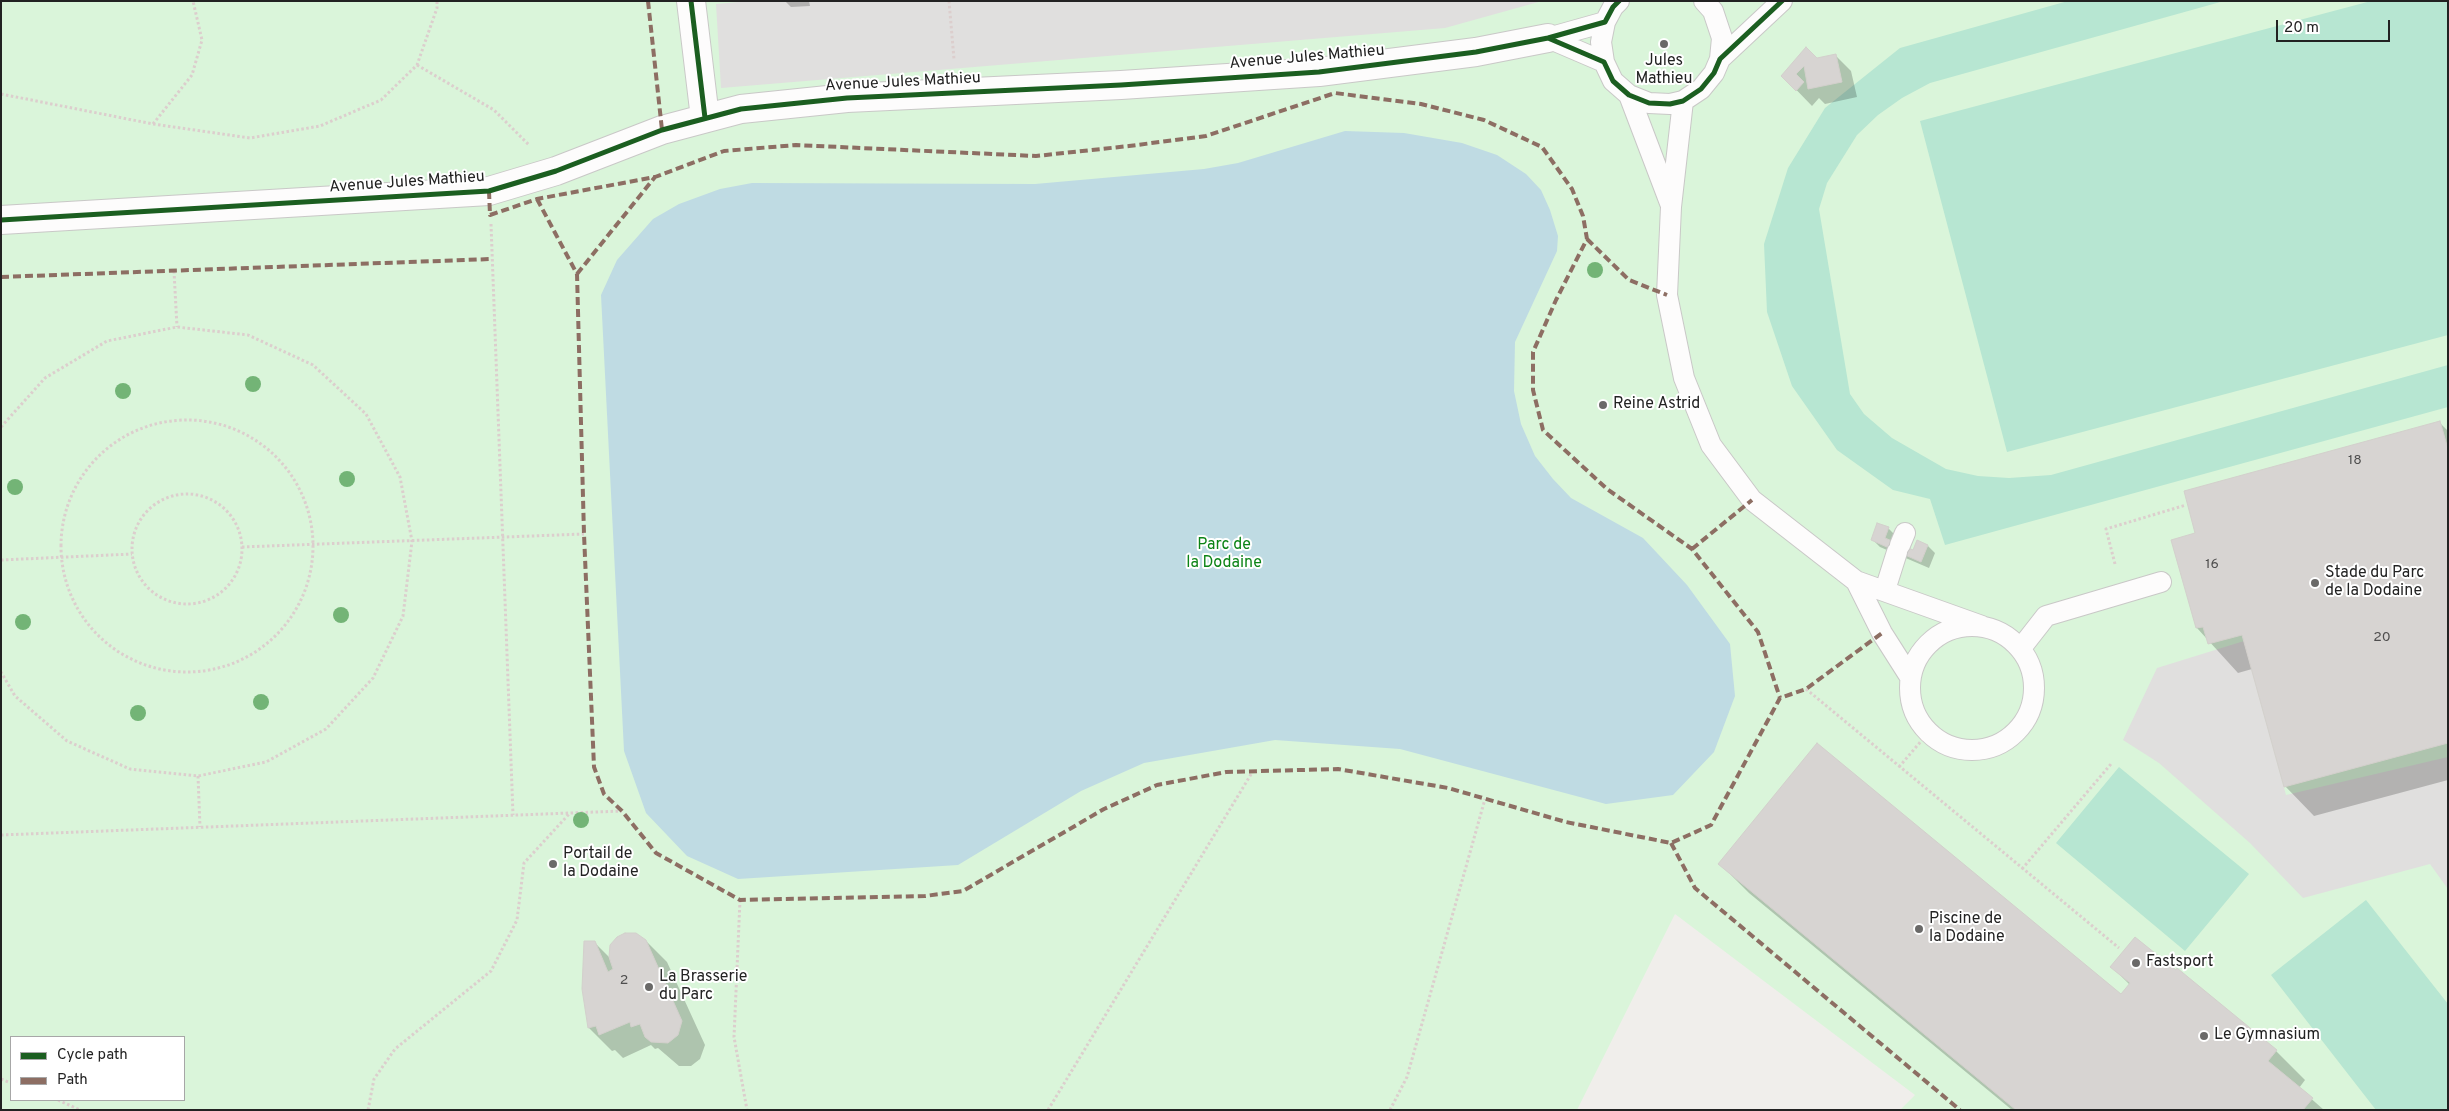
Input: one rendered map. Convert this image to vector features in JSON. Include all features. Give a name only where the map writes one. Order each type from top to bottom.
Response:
[{"type":"street","points":[[690,1],[705,118]]},
{"type":"street","name":"Avenue Jules Mathieu","points":[[1,220],[489,191],[556,171],[662,130],[751,108],[847,98],[1121,85],[1319,72],[1476,52],[1548,38]]},
{"type":"lane","points":[[1620,1],[1613,7],[1605,22],[1601,42],[1604,62],[1613,81],[1630,95],[1649,103],[1670,104],[1683,100],[1702,89],[1714,73],[1720,59],[1722,38],[1713,11],[1704,1]]},
{"type":"lane","points":[[1720,59],[1782,1]]},
{"type":"lane","points":[[1548,38],[1605,22]]},
{"type":"lane","points":[[1548,38],[1604,62]]},
{"type":"lane","points":[[1630,95],[1671,207]]},
{"type":"lane","points":[[1683,100],[1671,207],[1667,294],[1684,378],[1712,445],[1752,500],[1856,581],[1885,590],[2004,634],[2021,648],[2032,667],[2034,683],[2032,705],[2023,724],[2008,740],[1988,749],[1966,750],[1951,747],[1928,733],[1918,720],[1910,699],[1910,677],[1913,665],[1924,646],[1940,633],[1961,626],[1982,626]]},
{"type":"lane","points":[[1885,590],[1901,543]]},
{"type":"lane","points":[[1856,581],[1882,633],[1910,677]]},
{"type":"lane","points":[[2021,648],[2046,616],[2161,582]]},
{"type":"path","points":[[153,124],[192,75],[202,40],[192,1]]},
{"type":"path","points":[[1,94],[153,124],[250,138],[320,126],[381,100],[417,66],[437,8],[437,1]]},
{"type":"path","points":[[949,1],[958,92]]},
{"type":"path","points":[[417,66],[494,110],[556,171]]},
{"type":"path","points":[[490,215],[513,815]]},
{"type":"path","points":[[174,271],[177,327]]},
{"type":"path","points":[[1,428],[45,378],[107,341],[177,327],[248,335],[313,365],[366,414],[400,477],[412,541],[403,616],[373,678],[326,729],[266,762],[198,776],[130,769],[67,741],[15,696],[1,672]]},
{"type":"path","points":[[181,418],[220,422],[251,436],[288,467],[307,503],[315,544],[308,586],[287,624],[256,654],[216,670],[172,673],[131,660],[96,635],[72,599],[60,557],[63,516],[79,478],[106,448],[141,427],[181,418]]},
{"type":"path","points":[[185,494],[203,496],[219,504],[232,517],[240,533],[242,547],[238,569],[229,585],[215,597],[197,603],[179,604],[154,593],[136,572],[132,554],[133,536],[140,519],[152,506],[167,497],[185,494]]},
{"type":"path","points":[[2124,594],[2106,529],[2186,505]]},
{"type":"path","points":[[242,547],[584,534]]},
{"type":"path","points":[[1,560],[132,554]]},
{"type":"path","points":[[1806,689],[2119,948]]},
{"type":"path","points":[[1899,766],[1928,733]]},
{"type":"path","points":[[2022,869],[2111,764]]},
{"type":"path","points":[[1048,1110],[1253,771]]},
{"type":"path","points":[[198,776],[200,827]]},
{"type":"path","points":[[1390,1110],[1407,1077],[1486,799]]},
{"type":"path","points":[[1,835],[622,811]]},
{"type":"path","points":[[368,1110],[374,1079],[395,1048],[491,971],[517,920],[524,864],[571,813]]},
{"type":"path","points":[[740,900],[734,1037],[747,1110]]},
{"type":"path","points":[[60,1101],[80,1110]]},
{"type":"green space","name":"Parc de la Dodaine","points":[[1,1],[2448,1],[2448,1110],[1900,1110],[1915,1095],[1675,914],[1577,1110],[1,1110]]},
{"type":"green space","points":[[2068,1],[2224,1],[1930,83],[1902,98],[1878,115],[1857,135],[1827,183],[1819,209],[1850,394],[1864,414],[1892,438],[1946,469],[1978,476],[2009,478],[2051,475],[2448,365],[2448,407],[1945,545],[1930,499],[1893,490],[1837,450],[1792,386],[1767,312],[1764,244],[1788,168],[1825,108],[1900,48]]},
{"type":"green space","points":[[2371,1],[2448,1],[2448,335],[2007,452],[1920,121]]},
{"type":"green space","points":[[2119,767],[2249,874],[2185,951],[2056,843]]},
{"type":"green space","points":[[2366,900],[2448,1004],[2448,1110],[2376,1110],[2271,975]]},
{"type":"shaded area","points":[[749,1],[1542,1],[1445,28],[721,88],[716,4]]},
{"type":"shaded area","points":[[2244,641],[2286,795],[2448,757],[2448,889],[2430,864],[2303,898],[2250,843],[2159,763],[2123,740],[2157,668]]},
{"type":"water","points":[[1345,131],[1404,133],[1462,143],[1497,155],[1526,174],[1541,190],[1550,210],[1558,236],[1557,251],[1515,342],[1514,391],[1521,424],[1535,456],[1571,498],[1643,538],[1687,585],[1730,644],[1735,696],[1714,752],[1673,795],[1606,804],[1400,749],[1275,740],[1144,763],[1081,791],[958,865],[738,879],[687,856],[646,813],[624,751],[601,295],[617,260],[653,219],[679,204],[720,189],[752,183],[1035,184],[1204,169],[1238,163]]},
{"type":"building","points":[[1806,47],[1817,58],[1836,54],[1842,82],[1808,89],[1804,66],[1796,74],[1804,82],[1796,91],[1781,76]]},
{"type":"building","name":"Stade du Parc de la Dodaine","points":[[2440,421],[2448,449],[2448,743],[2284,787],[2242,635],[2208,644],[2203,627],[2196,628],[2171,540],[2195,533],[2184,491]]},
{"type":"building","points":[[1877,523],[1889,527],[1885,538],[1913,550],[1917,540],[1928,545],[1921,562],[1871,540]]},
{"type":"building","name":"Piscine de la Dodaine","points":[[1817,743],[2121,994],[2130,983],[2110,967],[2135,937],[2176,970],[2177,968],[2277,1050],[2268,1061],[2313,1098],[2303,1110],[2016,1110],[1718,864]]},
{"type":"building","points":[[625,933],[636,933],[646,940],[682,1021],[678,1035],[668,1043],[651,1042],[645,1037],[640,1024],[631,1027],[630,1022],[599,1035],[596,1026],[588,1028],[582,989],[584,941],[595,941],[608,972],[613,969],[609,957],[610,945],[617,937]]},
{"type":"marked path","points":[[648,1],[662,130]]},
{"type":"marked path","points":[[489,191],[490,215],[537,199],[655,177],[724,151],[796,145],[1036,156],[1129,146],[1206,136],[1335,93],[1421,104],[1484,120],[1542,147],[1572,189],[1583,216],[1587,239],[1556,300],[1533,352],[1533,390],[1543,430],[1607,489],[1692,549],[1758,632],[1780,698]]},
{"type":"marked path","points":[[577,274],[655,177]]},
{"type":"marked path","points":[[537,199],[577,274],[584,534],[594,767],[604,794],[622,811],[656,853],[740,900],[925,896],[963,891],[1104,809],[1157,785],[1226,772],[1338,769],[1448,788],[1566,822],[1671,843],[1711,825],[1780,698],[1806,689],[1882,633]]},
{"type":"marked path","points":[[1587,239],[1629,280],[1667,295]]},
{"type":"marked path","points":[[1,277],[492,259]]},
{"type":"marked path","points":[[1692,549],[1752,500]]},
{"type":"marked path","points":[[1671,843],[1695,888],[1960,1110]]},
{"type":"cycle path","points":[[691,1],[705,118]]},
{"type":"cycle path","points":[[1,220],[489,191],[556,171],[662,130],[741,109],[847,98],[1121,85],[1319,72],[1476,52],[1548,38],[1605,22],[1613,7],[1619,1]]},
{"type":"cycle path","points":[[1548,38],[1604,62],[1613,81],[1629,95],[1649,103],[1670,104],[1683,101],[1701,89],[1714,73],[1720,59],[1782,1]]},
{"type":"place","name":"Jules Mathieu","points":[[1664,44]]},
{"type":"place","name":"Reine Astrid","points":[[1603,405]]},
{"type":"place","name":"Stade du Parc de la Dodaine","points":[[2315,583]]},
{"type":"place","name":"Portail de la Dodaine","points":[[553,864]]},
{"type":"place","name":"Piscine de la Dodaine","points":[[1919,929]]},
{"type":"place","name":"Fastsport","points":[[2136,963]]},
{"type":"place","name":"La Brasserie du Parc","points":[[649,987]]},
{"type":"place","name":"Le Gymnasium","points":[[2204,1036]]}]
